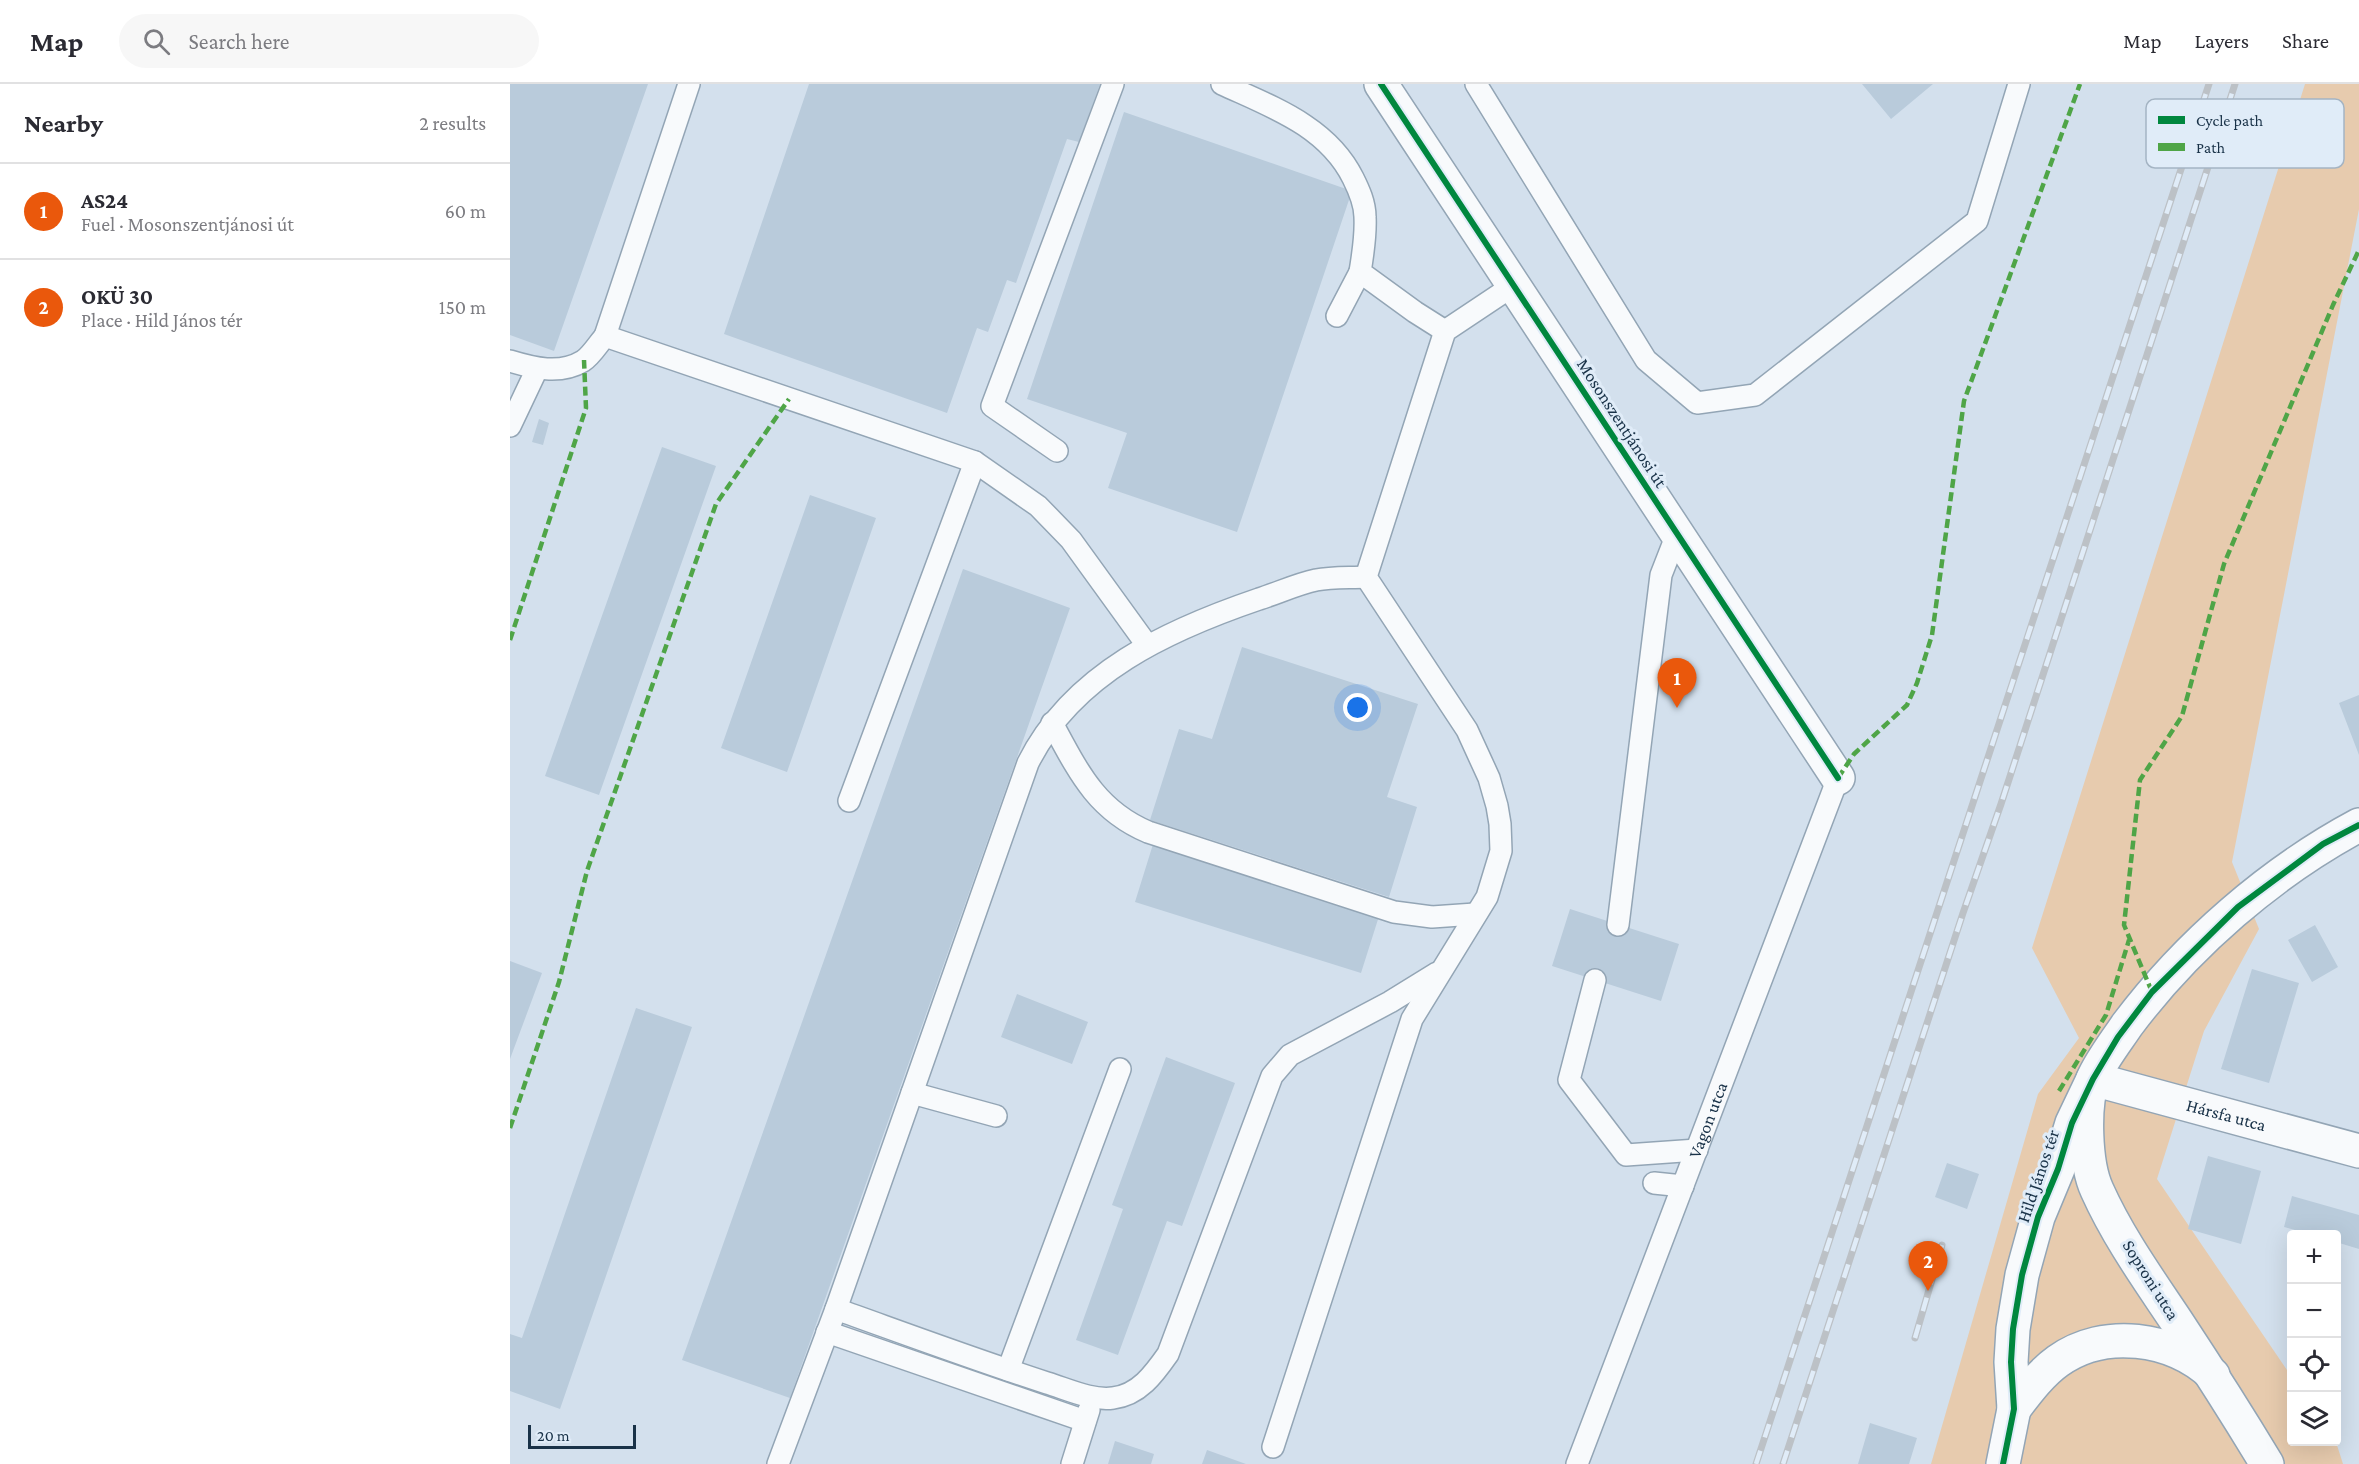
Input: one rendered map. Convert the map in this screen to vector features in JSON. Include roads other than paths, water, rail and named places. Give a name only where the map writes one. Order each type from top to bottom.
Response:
[{"type":"street","name":"Mosonszentjánosi út","points":[[1381,84],[1838,778]]},
{"type":"street","name":"Hild János tér","points":[[2003,1464],[2014,1409],[2012,1340],[2022,1275],[2038,1217],[2058,1169],[2072,1123],[2093,1079],[2118,1037],[2152,992],[2238,907],[2323,844],[2359,825]]},
{"type":"street","name":"Hársfa utca","points":[[2093,1079],[2359,1151]]},
{"type":"street","name":"Soproni utca","points":[[2093,1079],[2085,1128],[2096,1189],[2134,1258],[2212,1375],[2267,1464]]},
{"type":"street","name":"Hild János tér","points":[[2014,1409],[2036,1381],[2058,1361],[2079,1349],[2104,1341],[2125,1340],[2153,1344],[2180,1353],[2200,1364],[2212,1375]]},
{"type":"lane","points":[[510,361],[537,369],[558,369],[584,360],[605,336],[689,84]]},
{"type":"lane","points":[[1058,451],[992,406],[1113,84]]},
{"type":"lane","points":[[1222,84],[1290,115],[1324,138],[1346,163],[1360,191],[1366,215],[1360,272],[1336,316]]},
{"type":"lane","points":[[1476,84],[1646,360],[1697,403],[1755,395],[1977,221],[2019,84]]},
{"type":"lane","points":[[1360,272],[1446,332]]},
{"type":"lane","points":[[1366,577],[1446,332],[1514,285]]},
{"type":"lane","points":[[605,336],[975,462],[1038,506],[1071,540],[1147,645]]},
{"type":"lane","points":[[510,426],[537,369]]},
{"type":"lane","points":[[849,801],[975,462]]},
{"type":"lane","points":[[1618,924],[1661,575],[1677,534]]},
{"type":"lane","points":[[778,1464],[836,1309],[1028,763],[1041,737],[1067,704],[1147,645],[1231,609],[1316,580],[1366,577]]},
{"type":"lane","points":[[1273,1447],[1412,1019],[1487,897],[1501,851],[1497,806],[1488,778],[1467,730],[1366,577]]},
{"type":"lane","points":[[1052,723],[1087,783],[1106,807],[1128,824],[1394,912],[1432,917],[1475,914]]},
{"type":"lane","name":"Vagon utca","points":[[1577,1464],[1838,778]]},
{"type":"lane","points":[[836,1309],[1008,1370],[1093,1397],[1112,1398],[1128,1395],[1143,1385],[1168,1354],[1272,1076],[1290,1055],[1390,1002],[1440,971]]},
{"type":"lane","points":[[1595,980],[1569,1080],[1626,1155],[1697,1150]]},
{"type":"lane","points":[[1008,1370],[1120,1069]]},
{"type":"lane","points":[[912,1093],[996,1116]]},
{"type":"lane","points":[[1654,1183],[1683,1186]]},
{"type":"lane","points":[[827,1332],[1085,1421]]},
{"type":"lane","points":[[1072,1464],[1093,1397]]},
{"type":"railway","points":[[2204,99],[2209,84]]},
{"type":"railway","points":[[2230,99],[2235,84]]},
{"type":"railway","points":[[1756,1464],[2181,168]]},
{"type":"railway","points":[[1783,1464],[2208,168]]},
{"type":"railway","points":[[1915,1338],[1942,1245]]},
{"type":"place","name":"AS24","points":[[1677,708]]},
{"type":"place","name":"OKÜ 30","points":[[1928,1291]]}]
